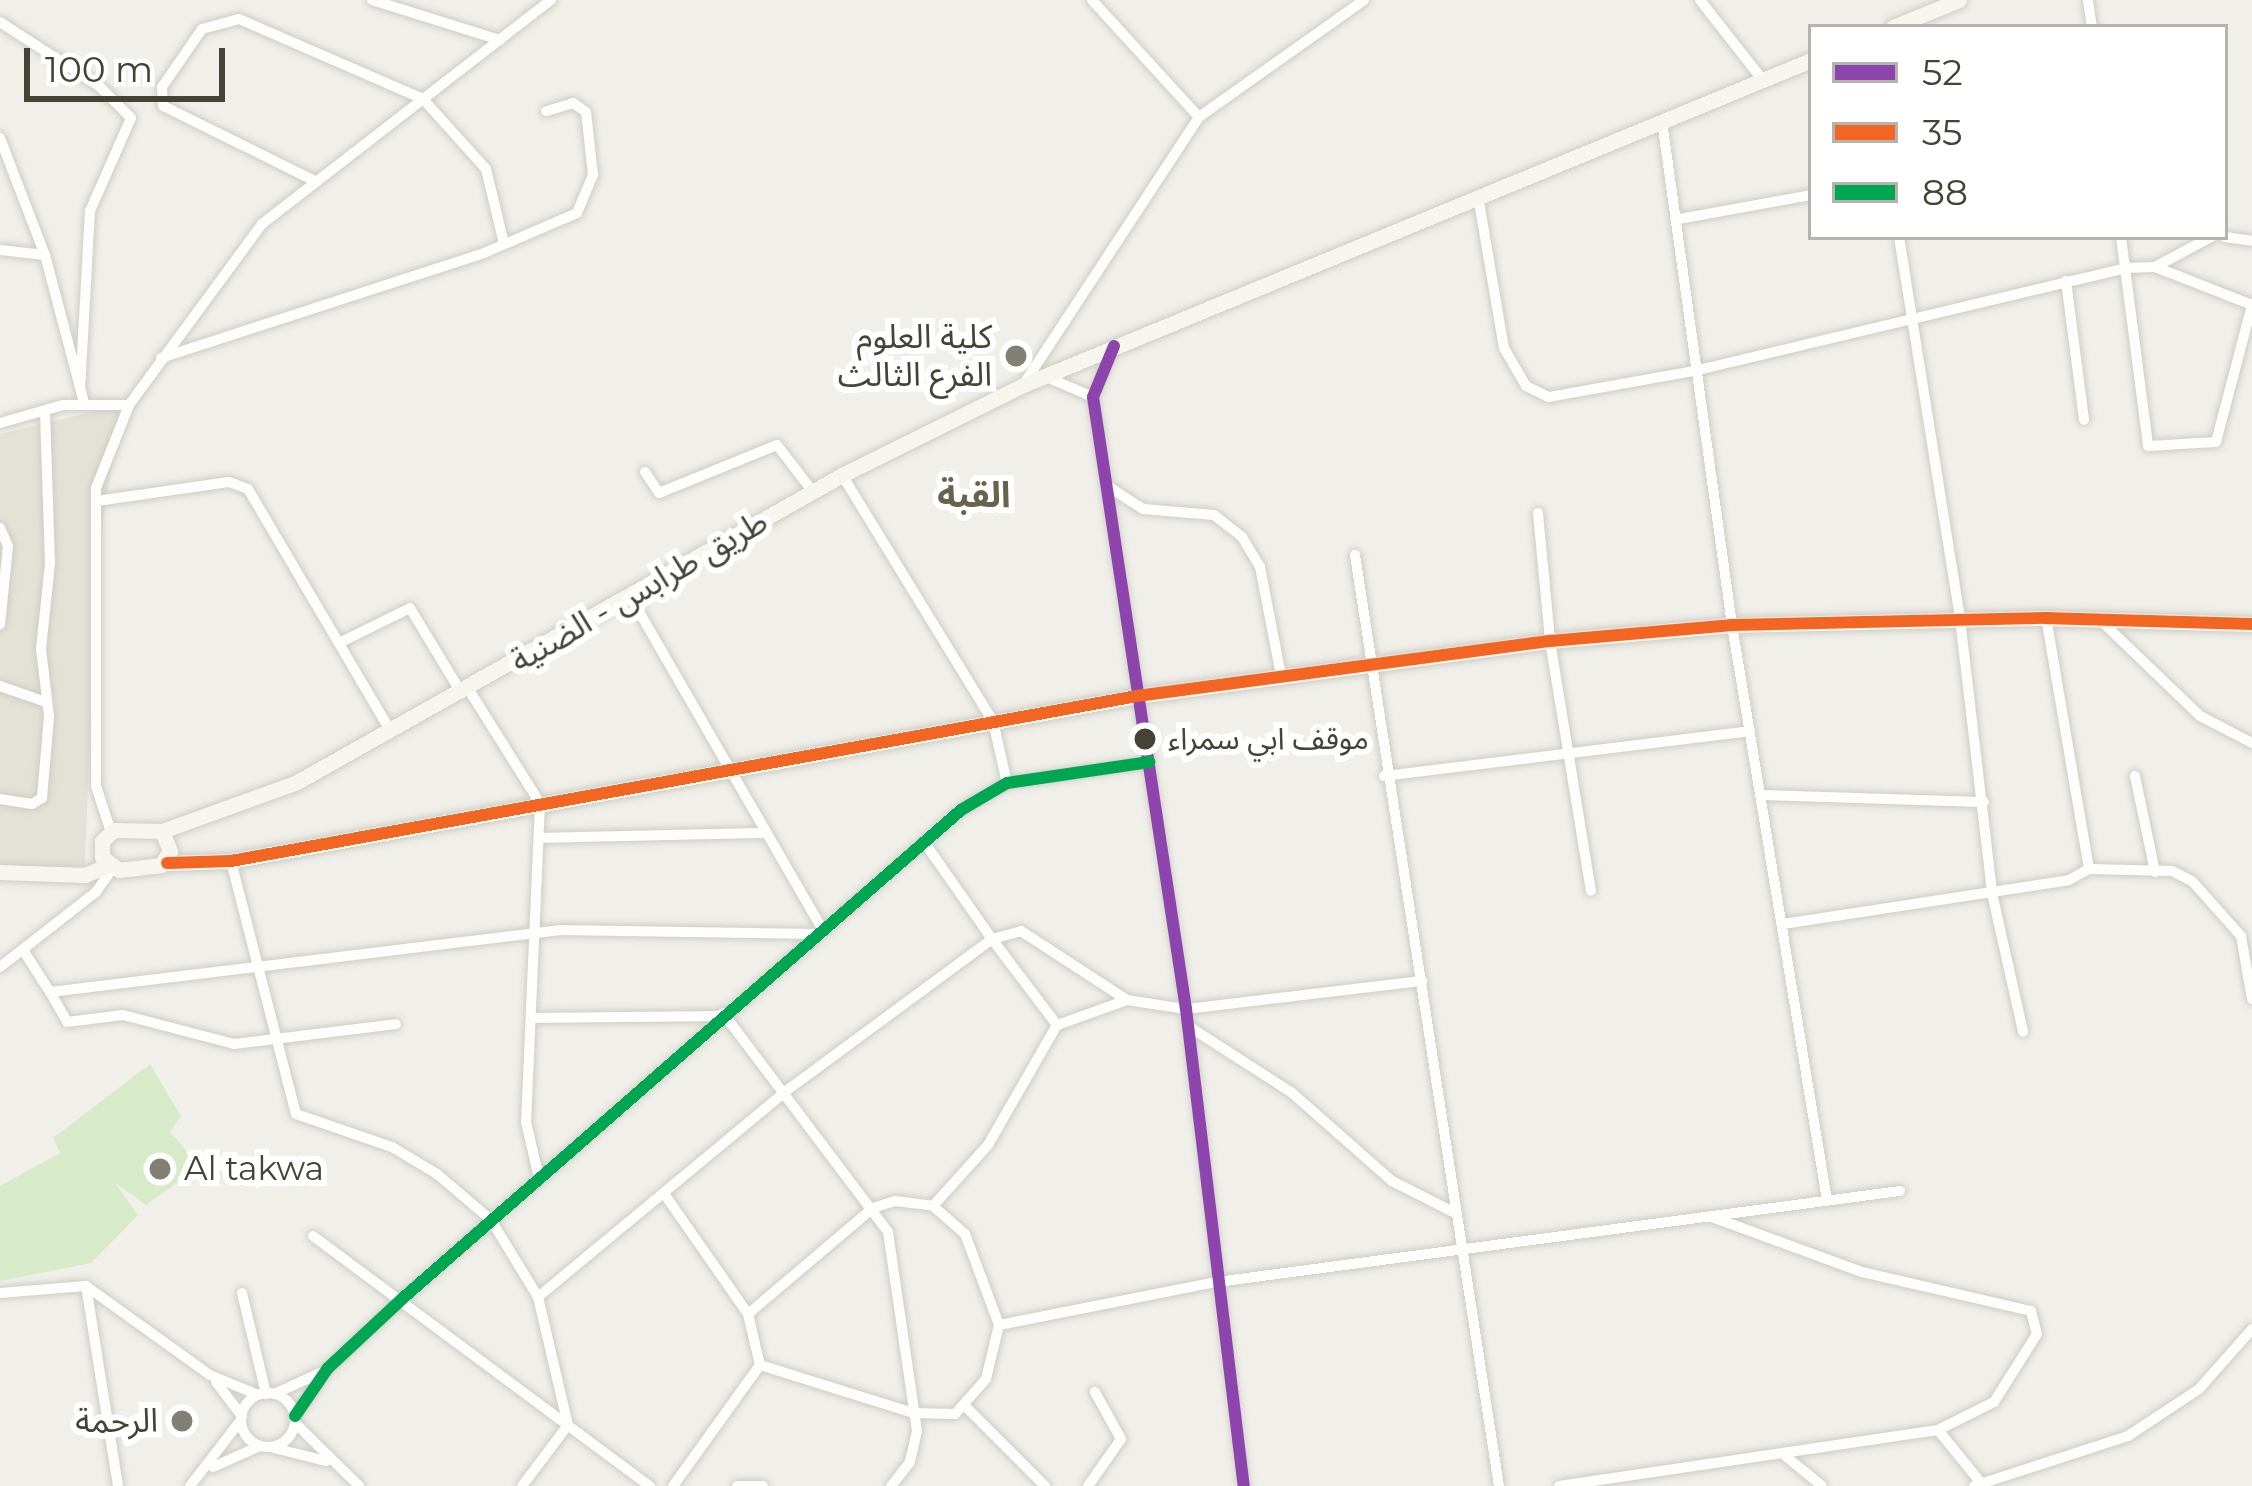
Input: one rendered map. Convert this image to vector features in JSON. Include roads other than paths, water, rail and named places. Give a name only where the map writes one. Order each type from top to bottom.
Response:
[{"type":"main road","points":[[1899,24],[1959,0]]},
{"type":"main road","name":"طريق طرابس - الضنية","points":[[110,832],[162,831],[297,782],[465,692],[842,475],[1023,385],[1808,61]]},
{"type":"main road","points":[[0,872],[85,875],[110,867],[231,861],[1138,696],[1550,641],[1732,625],[2046,618],[2252,622]]},
{"type":"main road","points":[[162,831],[167,862]]},
{"type":"main road","points":[[110,832],[100,846],[110,867]]},
{"type":"street","points":[[371,0],[500,40]]},
{"type":"street","points":[[110,832],[97,786],[97,501],[98,479],[129,406],[158,359],[262,224],[551,0]]},
{"type":"street","points":[[1092,0],[1199,117]]},
{"type":"street","points":[[1023,385],[1199,117],[1364,0]]},
{"type":"street","points":[[1700,0],[1762,79]]},
{"type":"street","points":[[313,180],[164,106],[166,79],[202,29],[239,19],[423,99],[486,169],[504,244]]},
{"type":"street","points":[[0,22],[99,86],[131,118],[90,211],[80,388]]},
{"type":"street","points":[[158,359],[504,244],[577,213],[587,198],[586,112],[573,103],[546,111]]},
{"type":"street","points":[[1662,121],[1732,625],[1827,1200]]},
{"type":"street","points":[[0,138],[45,255],[84,403]]},
{"type":"street","points":[[1478,196],[1504,348],[1526,386],[1569,397],[2066,281],[2126,268],[2155,267],[2252,305],[2216,442],[2148,446],[2126,268],[2121,240]]},
{"type":"street","points":[[1678,219],[1808,196]]},
{"type":"street","points":[[1899,240],[1960,619],[1992,893],[2023,1032]]},
{"type":"street","points":[[2155,267],[2205,240]]},
{"type":"street","points":[[0,250],[45,255]]},
{"type":"street","points":[[2066,281],[2084,419]]},
{"type":"street","points":[[1114,346],[1093,397],[1186,1009],[1244,1486]]},
{"type":"street","points":[[1044,376],[1093,397]]},
{"type":"street","points":[[0,423],[84,403],[129,406]]},
{"type":"street","points":[[0,799],[32,804],[41,798],[46,702],[45,410]]},
{"type":"street","points":[[645,472],[659,493],[777,445],[790,452],[813,492]]},
{"type":"street","points":[[842,475],[993,721],[1007,783]]},
{"type":"street","points":[[97,501],[229,482],[248,490],[392,733]]},
{"type":"street","points":[[1106,485],[1143,509],[1214,515],[1242,537],[1260,567],[1281,675]]},
{"type":"street","points":[[1538,513],[1550,641],[1591,891]]},
{"type":"street","points":[[0,528],[8,546],[0,626]]},
{"type":"street","points":[[1355,555],[1384,776],[1422,981],[1499,1486]]},
{"type":"street","points":[[630,596],[817,930]]},
{"type":"street","points":[[339,643],[410,608],[540,803],[540,932],[526,1122],[539,1178]]},
{"type":"street","points":[[2046,618],[2089,869]]},
{"type":"street","points":[[2099,619],[2200,716],[2252,743]]},
{"type":"street","points":[[0,686],[46,702]]},
{"type":"street","points":[[1384,776],[1750,730]]},
{"type":"street","points":[[205,1470],[287,1440],[328,1368],[817,930],[924,842],[1007,783],[1148,762]]},
{"type":"street","points":[[2135,776],[2156,872]]},
{"type":"street","points":[[1760,795],[1984,802]]},
{"type":"street","points":[[542,838],[764,833]]},
{"type":"street","points":[[924,842],[1057,1025]]},
{"type":"street","points":[[231,861],[273,1040],[298,1118],[392,1147],[491,1220],[538,1297],[568,1425]]},
{"type":"street","points":[[0,967],[96,892],[110,867]]},
{"type":"street","points":[[1783,924],[1992,893],[2089,869],[2156,872],[2192,880],[2229,918],[2252,999]]},
{"type":"street","points":[[50,992],[540,932],[817,930]]},
{"type":"street","points":[[538,1297],[786,1091],[992,939],[1030,935],[1127,1000],[1186,1009],[1422,981]]},
{"type":"street","points":[[22,950],[67,1022],[123,1015],[234,1044],[396,1024]]},
{"type":"street","points":[[933,1206],[988,1144],[1057,1025],[1127,1000]]},
{"type":"street","points":[[535,1018],[721,1015]]},
{"type":"street","points":[[721,1015],[786,1091],[873,1208],[893,1256],[916,1449],[891,1486]]},
{"type":"street","points":[[1188,1026],[1291,1092],[1392,1181],[1457,1214]]},
{"type":"street","points":[[999,1325],[1217,1282],[1900,1191]]},
{"type":"street","points":[[665,1195],[748,1314],[760,1365],[673,1486]]},
{"type":"street","points":[[748,1314],[873,1208],[918,1201],[933,1206],[965,1234],[999,1325],[986,1379],[966,1407],[913,1413],[760,1365]]},
{"type":"street","points":[[1559,1486],[1938,1430],[1994,1402],[2037,1334],[2031,1311],[1862,1272],[1705,1215]]},
{"type":"street","points":[[313,1236],[403,1298],[650,1486]]},
{"type":"street","points":[[0,1293],[86,1286],[210,1375],[266,1394],[295,1419],[329,1463],[359,1486]]},
{"type":"street","points":[[86,1286],[117,1486]]},
{"type":"street","points":[[242,1293],[266,1394]]},
{"type":"street","points":[[1938,1430],[1977,1485],[2128,1436],[2198,1389],[2252,1329]]},
{"type":"street","points":[[190,1486],[241,1418],[266,1394],[328,1368]]},
{"type":"street","points":[[210,1375],[264,1446],[329,1463]]},
{"type":"street","points":[[1088,1486],[1121,1439],[1095,1392]]},
{"type":"street","points":[[966,1407],[1046,1486]]},
{"type":"street","points":[[522,1486],[568,1425]]},
{"type":"street","points":[[1783,1454],[1822,1486]]},
{"type":"street","points":[[737,1486],[763,1486]]},
{"type":"place","name":"كلية العلوم الفرع الثالث","points":[[1016,356]]},
{"type":"place","name":"موقف ابي سمراء","points":[[1145,739]]},
{"type":"place","name":"Al takwa","points":[[160,1169]]},
{"type":"place","name":"الرحمة","points":[[182,1421]]},
{"type":"district","name":"القبة","points":[[974,495]]}]
